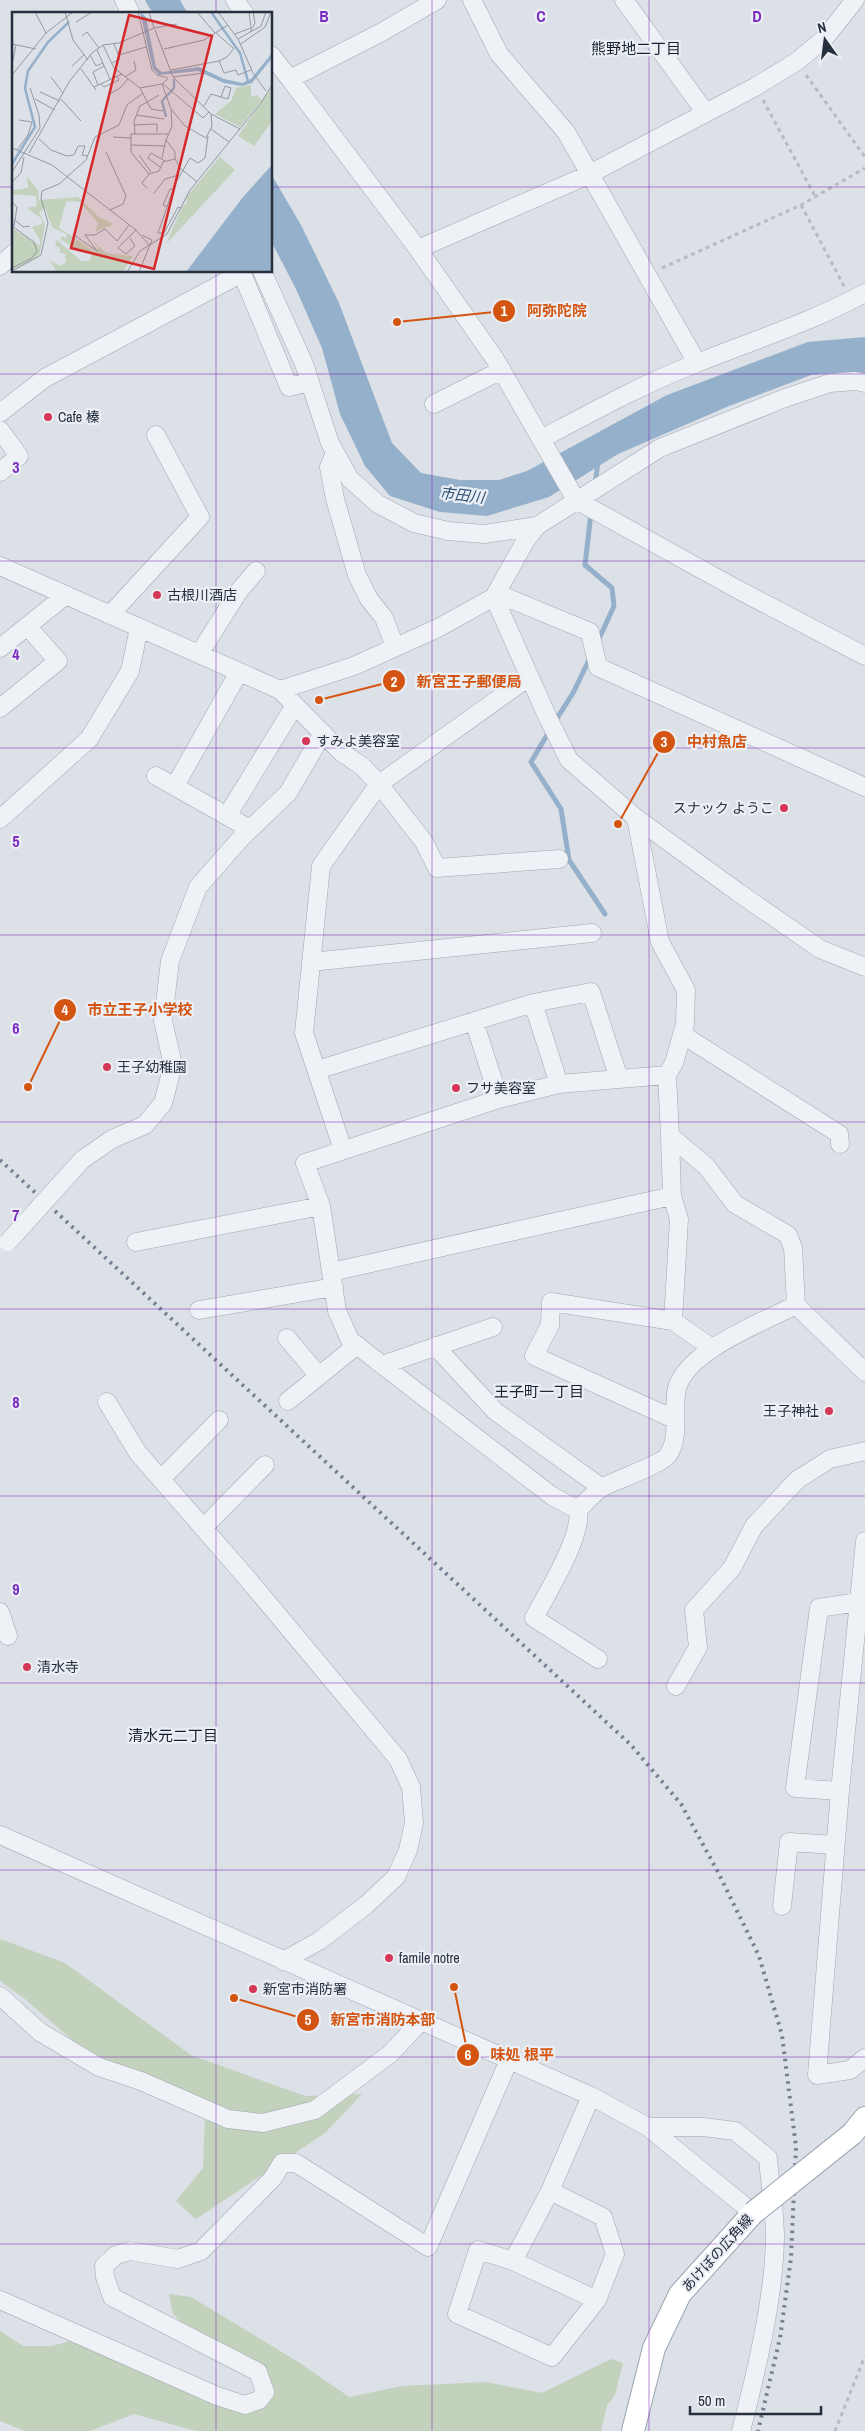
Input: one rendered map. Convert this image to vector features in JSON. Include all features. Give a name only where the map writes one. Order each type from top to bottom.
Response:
[{"type":"main road","name":"あけぼの広角線","points":[[633,2431],[654,2348],[680,2294],[753,2213],[859,2126]]},
{"type":"street","points":[[124,0],[130,12]]},
{"type":"street","points":[[235,0],[244,12]]},
{"type":"street","points":[[290,79],[382,32],[437,0]]},
{"type":"street","points":[[472,0],[499,54],[566,132],[697,363]]},
{"type":"street","points":[[624,0],[705,112]]},
{"type":"street","points":[[418,249],[591,174],[755,87],[796,62],[824,39],[855,0]]},
{"type":"street","points":[[272,59],[290,79],[418,249],[502,370],[576,500],[735,588],[865,656]]},
{"type":"street","points":[[0,266],[12,255]]},
{"type":"street","points":[[0,414],[45,378],[241,272],[289,387],[310,382]]},
{"type":"street","points":[[262,272],[310,382],[330,443],[350,479],[378,504],[414,524],[448,531],[484,534],[537,526]]},
{"type":"street","points":[[544,445],[611,402],[697,363],[832,311],[858,297]]},
{"type":"street","points":[[434,404],[502,370]]},
{"type":"street","points":[[280,690],[354,666],[438,628],[495,595],[526,540],[537,526],[660,448],[785,398],[830,383],[865,382]]},
{"type":"street","points":[[0,430],[19,456],[0,472]]},
{"type":"street","points":[[110,615],[200,517],[156,435]]},
{"type":"street","points":[[336,453],[329,467],[335,499],[357,575],[369,599],[384,618],[395,647]]},
{"type":"street","points":[[0,566],[280,690],[342,752],[363,767],[379,784],[424,842],[436,868],[559,859]]},
{"type":"street","points":[[199,654],[239,591],[256,571]]},
{"type":"street","points":[[0,648],[66,595]]},
{"type":"street","points":[[495,595],[529,677],[569,760],[636,818],[820,949],[865,966]]},
{"type":"street","points":[[495,595],[590,632],[598,667],[865,787]]},
{"type":"street","points":[[0,708],[58,661],[27,626]]},
{"type":"street","points":[[0,819],[89,740],[130,671],[139,628]]},
{"type":"street","points":[[175,786],[239,672]]},
{"type":"street","points":[[343,1150],[304,1032],[321,866],[379,784],[529,677]]},
{"type":"street","points":[[227,816],[296,705]]},
{"type":"street","points":[[4,1244],[82,1160],[112,1139],[145,1125],[163,1104],[173,1065],[163,1021],[170,961],[198,887],[250,829],[288,793],[323,733]]},
{"type":"street","points":[[156,776],[250,829]]},
{"type":"street","points":[[636,818],[660,942],[686,990],[683,1035],[674,1063],[667,1075],[672,1196],[679,1220],[673,1321]]},
{"type":"street","points":[[311,962],[592,933]]},
{"type":"street","points":[[317,1070],[533,1003],[591,992],[619,1079]]},
{"type":"street","points":[[533,1003],[558,1084]]},
{"type":"street","points":[[474,1021],[499,1099]]},
{"type":"street","points":[[683,1035],[840,1134],[840,1144]]},
{"type":"street","points":[[598,1659],[534,1618],[564,1561],[580,1519],[578,1510],[552,1496],[350,1340],[338,1311],[321,1206],[305,1162],[499,1099],[558,1084],[667,1075]]},
{"type":"street","points":[[670,1136],[706,1166],[735,1204],[788,1235],[794,1248],[796,1305],[865,1372]]},
{"type":"street","points":[[199,1310],[672,1196]]},
{"type":"street","points":[[136,1242],[321,1206]]},
{"type":"street","points":[[674,1419],[534,1356],[550,1325],[552,1302],[673,1321],[712,1348]]},
{"type":"street","points":[[578,1510],[602,1488],[667,1456],[675,1440],[674,1419],[678,1387],[692,1363],[712,1348],[796,1305]]},
{"type":"street","points":[[382,1365],[493,1327]]},
{"type":"street","points":[[287,1338],[319,1376]]},
{"type":"street","points":[[288,1401],[357,1345]]},
{"type":"street","points":[[435,1346],[495,1411],[602,1488]]},
{"type":"street","points":[[107,1402],[138,1453],[398,1759],[411,1787],[414,1823],[408,1850],[396,1877],[358,1911],[319,1941],[283,1960]]},
{"type":"street","points":[[161,1479],[219,1420]]},
{"type":"street","points":[[676,1686],[698,1647],[694,1610],[732,1568],[754,1526],[797,1480],[830,1459],[865,1451]]},
{"type":"street","points":[[203,1528],[264,1465]]},
{"type":"street","points":[[865,1541],[835,1845],[817,2075],[850,2070],[865,2058]]},
{"type":"street","points":[[840,1791],[795,1788],[819,1608],[858,1602]]},
{"type":"street","points":[[0,1612],[8,1636]]},
{"type":"street","points":[[0,1835],[591,2096],[648,2127],[753,2213]]},
{"type":"street","points":[[782,1906],[789,1842],[835,1845]]},
{"type":"street","points":[[0,1996],[40,2032],[99,2067],[141,2081],[228,2119],[263,2123],[315,2110],[390,2054],[421,2021]]},
{"type":"street","points":[[0,2300],[218,2396],[245,2404],[259,2400],[265,2392],[258,2372],[112,2297],[104,2277],[104,2266],[116,2255],[130,2251],[178,2259],[201,2250],[273,2178],[282,2163],[296,2164],[428,2247],[509,2060]]},
{"type":"street","points":[[513,2261],[550,2191],[591,2096]]},
{"type":"street","points":[[648,2127],[704,2127],[735,2131],[768,2158],[775,2238],[769,2293],[753,2382],[741,2431]]},
{"type":"street","points":[[550,2191],[603,2217],[615,2254],[597,2300],[552,2357],[457,2314],[478,2250],[513,2261],[597,2300]]},
{"type":"path","points":[[796,62],[865,157]]},
{"type":"path","points":[[755,87],[815,196]]},
{"type":"path","points":[[648,274],[801,204],[865,168]]},
{"type":"path","points":[[801,204],[858,297]]},
{"type":"path","points":[[835,2431],[865,2356]]},
{"type":"green space","points":[[0,1939],[65,1963],[191,2055],[305,2096],[362,2094],[325,2133],[196,2219],[176,2201],[203,2168],[205,2115],[87,2053],[25,1999],[0,1981]]},
{"type":"green space","points":[[169,2294],[191,2297],[300,2363],[349,2397],[402,2386],[485,2382],[542,2393],[611,2359],[623,2363],[615,2395],[607,2405],[601,2431],[196,2431],[134,2414],[90,2431],[25,2431],[0,2421],[0,2331],[23,2346],[52,2346],[70,2341],[104,2352],[216,2404],[273,2391],[187,2328],[173,2314]]},
{"type":"water","points":[[145,0],[180,0],[187,12],[152,12]]},
{"type":"water","name":"市田川","points":[[272,176],[301,225],[339,303],[392,443],[421,473],[460,480],[499,480],[527,471],[667,395],[808,342],[865,337],[865,374],[849,372],[811,375],[729,406],[618,454],[549,497],[487,516],[440,512],[390,496],[365,466],[340,414],[322,348],[296,289],[272,243]]},
{"type":"waterway","points":[[595,485],[598,461]]},
{"type":"waterway","points":[[591,513],[585,565],[612,588],[614,606],[598,641]]},
{"type":"waterway","points":[[554,723],[573,693],[591,656]]},
{"type":"waterway","points":[[550,730],[531,762],[561,809],[569,860],[605,914]]},
{"type":"railway","points":[[0,1160],[631,1745],[681,1804],[719,1874],[759,1956],[782,2035],[796,2147],[791,2258],[780,2338],[758,2431]]},
{"type":"place","name":"阿弥陀院","points":[[397,322]]},
{"type":"place","name":"Cafe 榛","points":[[48,417]]},
{"type":"place","name":"古根川酒店","points":[[157,595]]},
{"type":"place","name":"新宮王子郵便局","points":[[319,700]]},
{"type":"place","name":"すみよ美容室","points":[[306,741]]},
{"type":"place","name":"スナック ようこ","points":[[784,808]]},
{"type":"place","name":"中村魚店","points":[[618,824]]},
{"type":"place","name":"王子幼稚園","points":[[107,1067]]},
{"type":"place","name":"市立王子小学校","points":[[28,1087]]},
{"type":"place","name":"フサ美容室","points":[[456,1088]]},
{"type":"place","name":"王子神社","points":[[829,1411]]},
{"type":"place","name":"清水寺","points":[[27,1667]]},
{"type":"place","name":"famile notre","points":[[389,1958]]},
{"type":"place","name":"味処 根平","points":[[454,1987]]},
{"type":"place","name":"新宮市消防署","points":[[253,1989]]},
{"type":"place","name":"新宮市消防本部","points":[[234,1998]]},
{"type":"district","name":"熊野地二丁目","points":[[636,48]]},
{"type":"district","name":"王子町一丁目","points":[[539,1391]]},
{"type":"district","name":"清水元二丁目","points":[[173,1735]]}]
